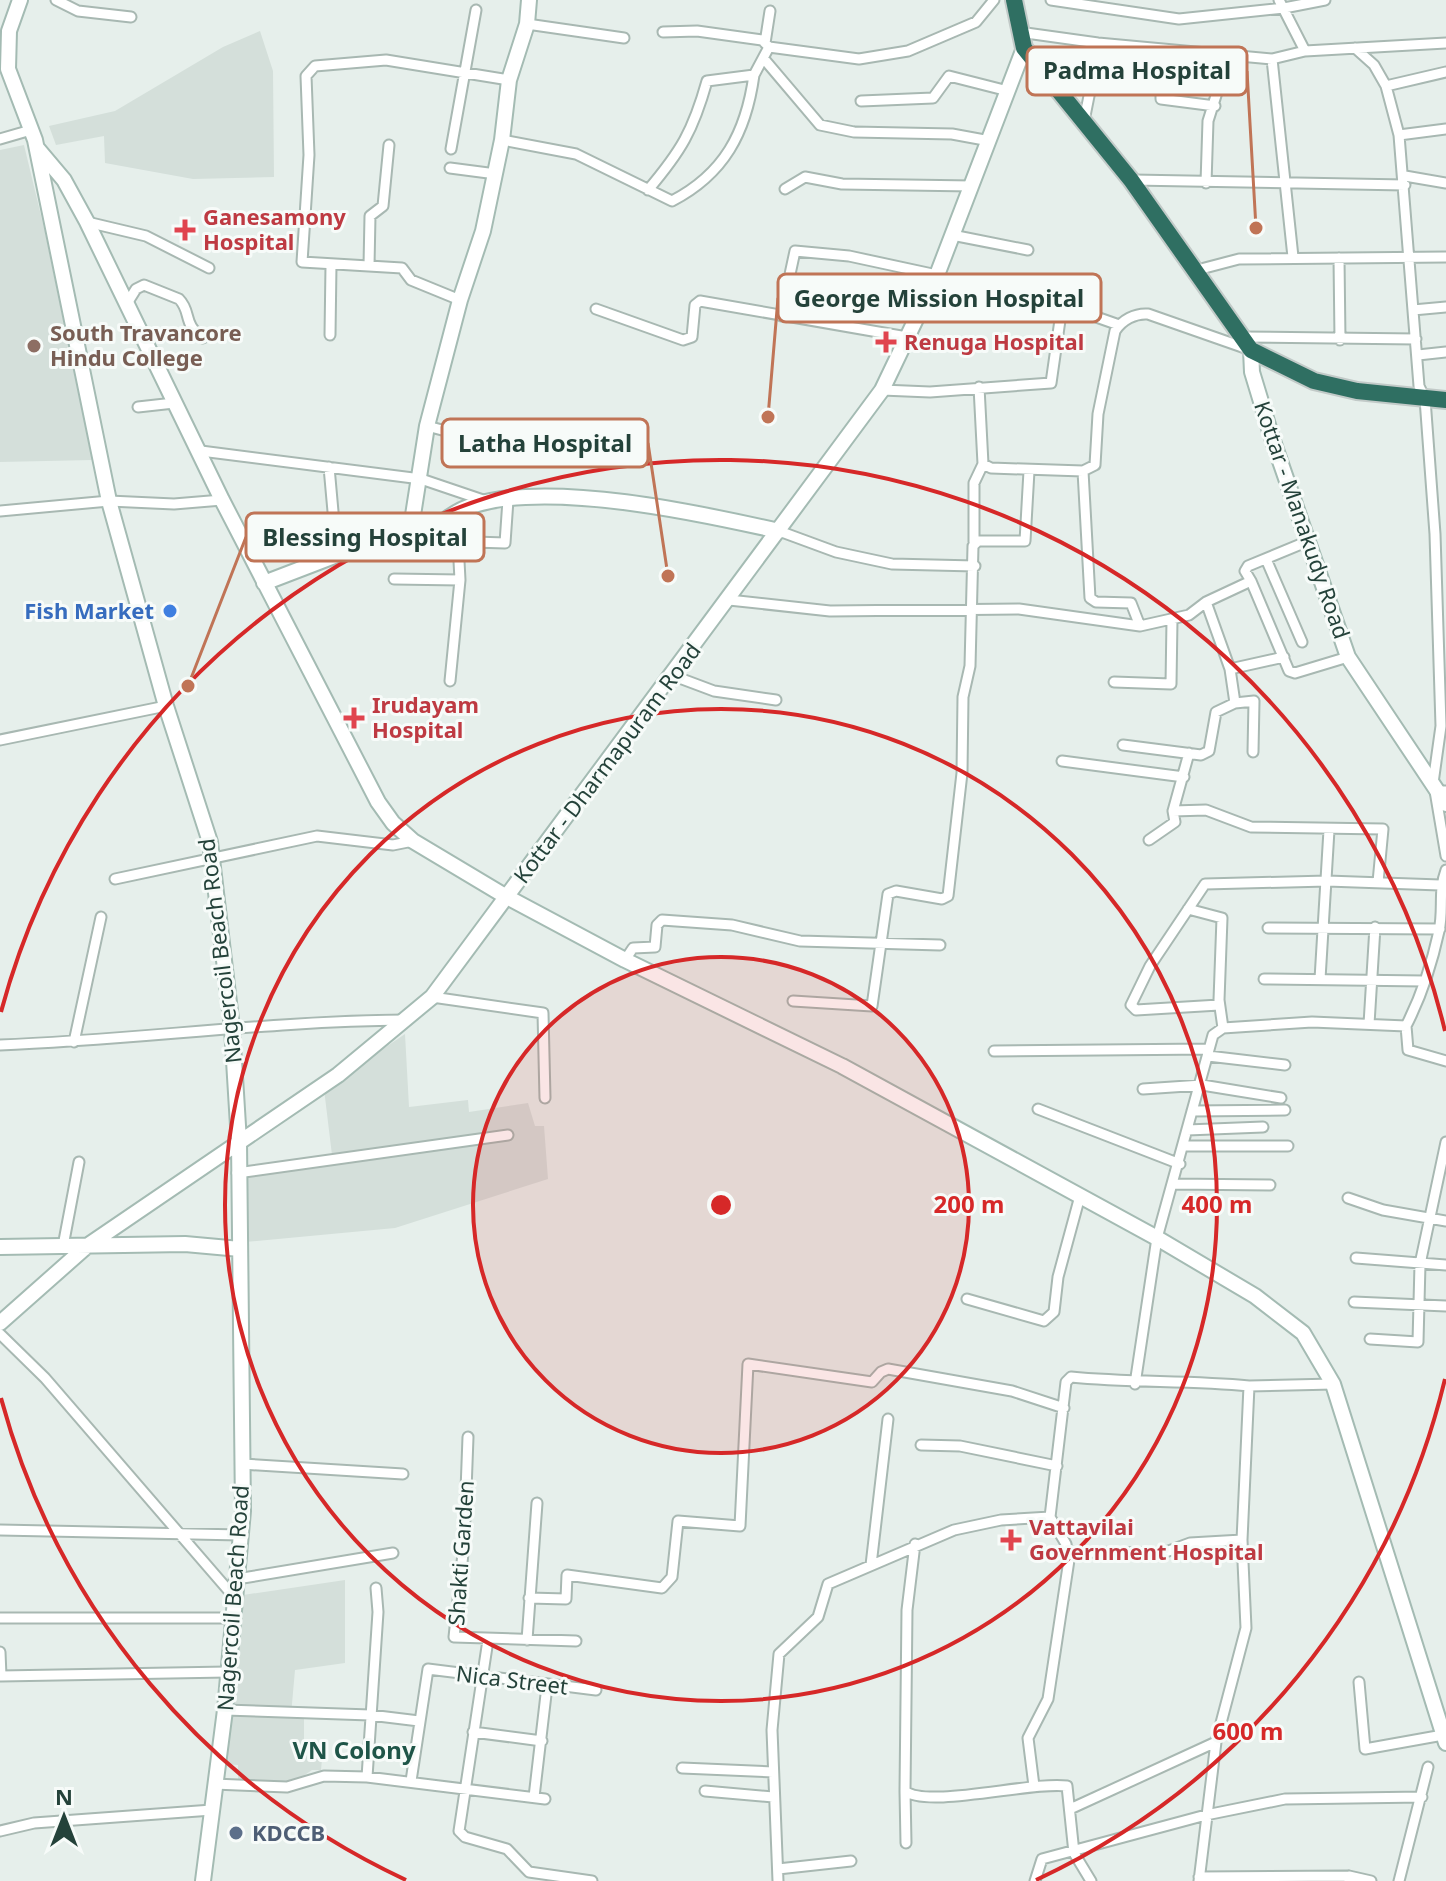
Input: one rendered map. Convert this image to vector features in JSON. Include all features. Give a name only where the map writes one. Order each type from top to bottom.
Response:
[{"type":"highway","points":[[1014,0],[1021,40],[1046,76],[1131,180],[1246,344],[1314,381],[1357,391],[1446,400]]},
{"type":"main road","name":"Nagercoil Beach Road","points":[[20,0],[9,31],[8,69],[37,148],[109,501],[166,706],[210,842],[232,1028],[239,1142],[241,1535],[225,1710],[203,1881]]},
{"type":"main road","points":[[408,547],[427,426],[460,300],[483,231],[502,140],[509,80],[527,24],[529,0]]},
{"type":"main road","name":"Kottar - Dharmapuram Road","points":[[0,1323],[87,1246],[338,1075],[432,997],[505,896],[674,676],[882,390],[937,275],[1008,91],[1021,40]]},
{"type":"main road","points":[[37,148],[64,180],[87,222],[264,583],[378,802],[393,823],[413,841],[505,896],[625,960],[842,1066],[1157,1238],[1289,1320],[1313,1346],[1333,1384],[1442,1714],[1445,1739]]},
{"type":"main road","name":"Kottar - Manakudy Road","points":[[1246,344],[1306,542],[1348,657],[1446,804]]},
{"type":"main road","points":[[408,547],[461,510],[508,500],[568,499],[683,509],[779,531]]},
{"type":"main road","points":[[264,583],[390,536],[408,547]]},
{"type":"main road","points":[[0,1247],[185,1244],[240,1249]]},
{"type":"street","points":[[56,0],[78,11],[131,17]]},
{"type":"street","points":[[663,32],[697,31],[859,59],[908,51],[976,22],[994,0]]},
{"type":"street","points":[[1051,0],[1179,19],[1325,0]]},
{"type":"street","points":[[1282,4],[1305,51]]},
{"type":"street","points":[[451,149],[476,10]]},
{"type":"street","points":[[502,140],[576,154],[672,201],[721,166],[750,108],[754,75],[764,59],[767,45],[770,11]]},
{"type":"street","points":[[527,24],[624,38]]},
{"type":"street","points":[[1021,40],[1272,59],[1305,51],[1446,43]]},
{"type":"street","points":[[1355,48],[1374,65],[1386,86],[1399,135],[1405,181],[1419,386],[1425,399],[1442,606],[1444,726],[1438,789],[1446,856]]},
{"type":"street","points":[[1206,183],[1208,121],[1215,106],[1220,56]]},
{"type":"street","points":[[764,59],[820,125],[854,132],[940,133],[990,141]]},
{"type":"street","points":[[1272,59],[1293,257]]},
{"type":"street","points":[[460,300],[411,280],[402,268],[302,262],[309,155],[306,76],[315,66],[386,60],[509,80]]},
{"type":"street","points":[[1386,86],[1446,72]]},
{"type":"street","points":[[648,190],[682,150],[697,116],[707,81],[754,75]]},
{"type":"street","points":[[861,101],[933,98],[949,76],[1008,91]]},
{"type":"street","points":[[1046,76],[1093,76],[1161,83],[1161,99],[1215,106]]},
{"type":"street","points":[[1084,121],[1093,76]]},
{"type":"street","points":[[1399,135],[1446,129]]},
{"type":"street","points":[[0,139],[31,130]]},
{"type":"street","points":[[369,266],[370,216],[383,206],[389,145]]},
{"type":"street","points":[[450,168],[496,174]]},
{"type":"street","points":[[785,189],[805,177],[842,184],[972,186]]},
{"type":"street","points":[[1131,180],[1206,183],[1446,182]]},
{"type":"street","points":[[87,222],[146,236],[209,268]]},
{"type":"street","points":[[952,235],[1028,250]]},
{"type":"street","points":[[781,316],[795,251],[849,256],[937,275]]},
{"type":"street","points":[[1197,270],[1239,259],[1446,257]]},
{"type":"street","points":[[1339,258],[1340,340]]},
{"type":"street","points":[[330,335],[331,265]]},
{"type":"street","points":[[126,305],[136,289],[144,285],[179,299],[184,303],[188,325],[203,338]]},
{"type":"street","points":[[882,390],[1051,383],[1063,299],[1085,313],[1119,325]]},
{"type":"street","points":[[596,309],[687,340],[692,335],[698,301],[907,337]]},
{"type":"street","points":[[1413,310],[1446,307]]},
{"type":"street","points":[[983,464],[991,468],[1029,471],[1083,471],[1095,465],[1098,414],[1119,325],[1137,314],[1148,314],[1246,344],[1416,339]]},
{"type":"street","points":[[1418,355],[1446,352]]},
{"type":"street","points":[[793,1001],[872,1006],[889,893],[942,899],[948,895],[962,773],[963,697],[970,666],[974,607],[974,483],[983,464],[979,387]]},
{"type":"street","points":[[138,407],[174,403]]},
{"type":"street","points":[[427,426],[487,442]]},
{"type":"street","points":[[201,451],[421,479],[489,502]]},
{"type":"street","points":[[329,467],[337,556]]},
{"type":"street","points":[[974,542],[1025,541],[1029,471]]},
{"type":"street","points":[[1083,471],[1090,598],[1096,602],[1131,603],[1140,626]]},
{"type":"street","points":[[0,511],[109,501],[174,504],[222,500]]},
{"type":"street","points":[[444,541],[501,545],[507,542],[508,500]]},
{"type":"street","points":[[779,531],[836,552],[892,564],[975,566]]},
{"type":"street","points":[[450,681],[451,641],[460,580],[458,542]]},
{"type":"street","points":[[1306,542],[1247,568],[1251,581],[1289,671],[1295,673],[1348,657]]},
{"type":"street","points":[[1266,559],[1302,642]]},
{"type":"street","points":[[394,579],[460,580]]},
{"type":"street","points":[[729,600],[830,611],[974,607],[1019,609],[1140,626],[1189,615],[1206,602],[1251,581]]},
{"type":"street","points":[[1206,602],[1230,669],[1235,703]]},
{"type":"street","points":[[1114,682],[1171,684],[1172,620]]},
{"type":"street","points":[[1230,669],[1284,657]]},
{"type":"street","points":[[674,676],[714,691],[776,700]]},
{"type":"street","points":[[1123,745],[1207,754],[1216,712],[1235,703],[1254,701],[1253,752]]},
{"type":"street","points":[[0,740],[166,706]]},
{"type":"street","points":[[1149,840],[1175,822],[1173,811],[1189,753]]},
{"type":"street","points":[[1062,761],[1184,777]]},
{"type":"street","points":[[1173,811],[1206,810],[1251,827],[1285,825],[1329,830],[1383,829],[1378,882]]},
{"type":"street","points":[[1320,979],[1329,830]]},
{"type":"street","points":[[115,879],[317,836],[393,845],[413,841]]},
{"type":"street","points":[[1446,870],[1440,885],[1440,929],[1406,1026],[1408,1050],[1446,1061]]},
{"type":"street","points":[[1219,1005],[1136,1010],[1132,1007],[1150,966],[1205,884],[1327,881],[1440,885]]},
{"type":"street","points":[[1188,909],[1222,918],[1219,1005],[1223,1028]]},
{"type":"street","points":[[74,1042],[101,917]]},
{"type":"street","points":[[625,960],[633,948],[655,947],[657,925],[662,920],[732,925],[800,941],[881,946],[940,945]]},
{"type":"street","points":[[1369,1024],[1375,927]]},
{"type":"street","points":[[1268,928],[1440,929]]},
{"type":"street","points":[[1264,979],[1424,981]]},
{"type":"street","points":[[432,997],[543,1013],[545,1098]]},
{"type":"street","points":[[0,1045],[74,1042],[320,1021],[408,1020]]},
{"type":"street","points":[[1135,1384],[1157,1238],[1202,1085],[1213,1035],[1223,1028],[1312,1022],[1406,1026]]},
{"type":"street","points":[[994,1051],[1209,1053],[1285,1065]]},
{"type":"street","points":[[1143,1089],[1202,1085],[1281,1098]]},
{"type":"street","points":[[1038,1109],[1180,1164]]},
{"type":"street","points":[[1192,1111],[1285,1110]]},
{"type":"street","points":[[1187,1130],[1263,1127]]},
{"type":"street","points":[[237,1173],[508,1135]]},
{"type":"street","points":[[1370,1339],[1418,1342],[1416,1305],[1420,1264],[1446,1142]]},
{"type":"street","points":[[1184,1146],[1288,1146]]},
{"type":"street","points":[[63,1246],[79,1162]]},
{"type":"street","points":[[1173,1184],[1270,1185]]},
{"type":"street","points":[[967,1299],[1044,1321],[1054,1312],[1058,1277],[1080,1196]]},
{"type":"street","points":[[1348,1198],[1446,1221]]},
{"type":"street","points":[[1356,1258],[1446,1265]]},
{"type":"street","points":[[1354,1302],[1446,1306]]},
{"type":"street","points":[[0,1334],[45,1378],[235,1598]]},
{"type":"street","points":[[529,1598],[566,1599],[567,1575],[662,1588],[672,1577],[678,1521],[740,1526],[748,1364],[872,1382],[888,1369],[1012,1391],[1064,1408]]},
{"type":"street","points":[[1034,1786],[1028,1738],[1048,1699],[1069,1552],[1050,1517],[1068,1377],[1135,1384],[1189,1380],[1249,1386],[1333,1384]]},
{"type":"street","points":[[1249,1386],[1242,1540],[1246,1628],[1216,1742],[1199,1879],[1371,1881]]},
{"type":"street","points":[[871,1565],[888,1419]]},
{"type":"street","name":"Shakti Garden","points":[[468,1437],[464,1544],[454,1637],[488,1640]]},
{"type":"street","points":[[921,1445],[960,1446],[1057,1466]]},
{"type":"street","points":[[242,1464],[403,1474]]},
{"type":"street","points":[[527,1640],[537,1503]]},
{"type":"street","points":[[778,1881],[772,1730],[779,1654],[818,1617],[828,1584],[915,1544],[954,1530],[1001,1520],[1050,1517]]},
{"type":"street","points":[[0,1530],[241,1535]]},
{"type":"street","points":[[1069,1552],[1163,1553],[1190,1543],[1242,1540]]},
{"type":"street","points":[[906,1843],[907,1610],[915,1544]]},
{"type":"street","points":[[237,1579],[393,1553]]},
{"type":"street","points":[[367,1777],[378,1612],[376,1588]]},
{"type":"street","points":[[0,1618],[233,1618]]},
{"type":"street","points":[[576,1641],[488,1640],[459,1826],[465,1837],[507,1849],[529,1872],[592,1881]]},
{"type":"street","points":[[0,1652],[1,1676],[227,1672]]},
{"type":"street","name":"Nica Street","points":[[419,1721],[428,1669],[596,1690]]},
{"type":"street","points":[[1359,1682],[1365,1749],[1445,1739]]},
{"type":"street","points":[[534,1797],[547,1686]]},
{"type":"street","points":[[225,1710],[370,1715],[419,1721],[411,1781]]},
{"type":"street","points":[[473,1732],[542,1741]]},
{"type":"street","points":[[1070,1809],[1216,1742]]},
{"type":"street","points":[[1399,1881],[1428,1767]]},
{"type":"street","points":[[682,1768],[773,1772]]},
{"type":"street","points":[[214,1784],[287,1787],[324,1776],[367,1777],[545,1799]]},
{"type":"street","points":[[905,1791],[913,1795],[966,1795],[1034,1786],[1067,1786],[1074,1853],[1091,1881]]},
{"type":"street","points":[[705,1791],[773,1797]]},
{"type":"street","points":[[1035,1881],[1042,1859],[1074,1853],[1206,1815],[1285,1799],[1422,1797]]},
{"type":"street","points":[[0,1831],[48,1821],[212,1810]]},
{"type":"street","points":[[778,1869],[851,1861]]},
{"type":"shaded area","points":[[260,31],[273,71],[274,177],[193,179],[105,163],[104,136],[56,145],[49,126],[115,111],[223,47]]},
{"type":"shaded area","name":"South Travancore Hindu College","points":[[24,145],[92,460],[0,462],[0,150]]},
{"type":"shaded area","points":[[405,1034],[409,1107],[468,1100],[469,1112],[528,1103],[535,1126],[544,1126],[548,1179],[395,1228],[245,1242],[239,1169],[332,1155],[324,1089]]},
{"type":"shaded area","points":[[345,1580],[345,1663],[295,1670],[291,1715],[304,1716],[304,1747],[323,1748],[321,1770],[312,1770],[293,1783],[238,1780],[238,1765],[224,1764],[243,1595]]},
{"type":"place","name":"Padma Hospital","points":[[1256,228]]},
{"type":"place","name":"Ganesamony Hospital","points":[[185,230]]},
{"type":"place","name":"Renuga Hospital","points":[[886,342]]},
{"type":"place","name":"South Travancore Hindu College","points":[[34,346]]},
{"type":"place","name":"George Mission Hospital","points":[[768,417]]},
{"type":"place","name":"Latha Hospital","points":[[668,576]]},
{"type":"place","name":"Fish Market","points":[[170,611]]},
{"type":"place","name":"Blessing Hospital","points":[[188,686]]},
{"type":"place","name":"Irudayam Hospital","points":[[354,718]]},
{"type":"place","name":"Vattavilai Government Hospital","points":[[1011,1540]]},
{"type":"place","name":"KDCCB","points":[[236,1833]]},
{"type":"district","name":"VN Colony","points":[[354,1751]]}]
